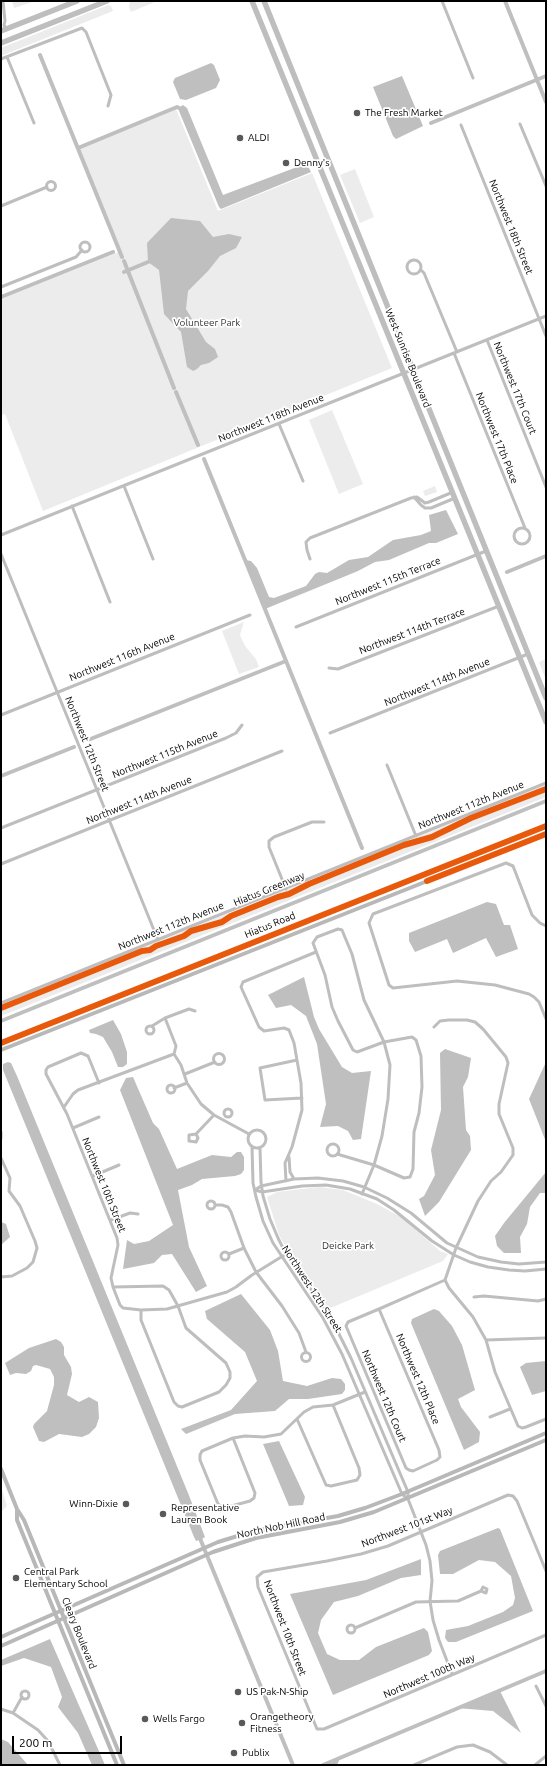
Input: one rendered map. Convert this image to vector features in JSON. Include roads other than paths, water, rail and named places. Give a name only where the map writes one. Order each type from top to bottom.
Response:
[{"type":"highway","points":[[3,27],[77,1]]},
{"type":"highway","points":[[1,43],[107,1]]},
{"type":"highway","name":"West Sunrise Boulevard","points":[[252,1],[500,606],[546,722]]},
{"type":"highway","name":"West Sunrise Boulevard","points":[[264,1],[546,698]]},
{"type":"main road","name":"Hiatus Road","points":[[1,1043],[546,826]]},
{"type":"main road","name":"Hiatus Road","points":[[1,1050],[546,834]]},
{"type":"main road","name":"North Nob Hill Road","points":[[1,1637],[211,1545],[254,1531],[338,1516],[365,1508],[408,1492],[546,1433]]},
{"type":"main road","name":"North Nob Hill Road","points":[[1,1646],[213,1552],[263,1536],[340,1522],[380,1510],[546,1440]]},
{"type":"main road","name":"Cleary Boulevard","points":[[1,1469],[62,1611],[124,1765]]},
{"type":"main road","name":"Cleary Boulevard","points":[[17,1509],[17,1520],[117,1765]]},
{"type":"street","points":[[3,1],[5,21],[3,27]]},
{"type":"street","points":[[442,1],[473,78]]},
{"type":"street","points":[[1,6],[4,15]]},
{"type":"street","points":[[1,59],[82,28],[86,32],[111,94],[108,106]]},
{"type":"street","points":[[7,56],[34,123]]},
{"type":"street","name":"Northwest 18th Street","points":[[461,124],[546,336]]},
{"type":"street","points":[[520,124],[546,186]]},
{"type":"street","points":[[1,206],[47,187]]},
{"type":"street","points":[[1,287],[76,257],[82,250]]},
{"type":"street","points":[[413,260],[418,261],[421,265],[421,270],[418,273],[412,274],[408,269],[408,265],[413,260]]},
{"type":"street","name":"Northwest 17th Place","points":[[421,270],[424,273],[525,528]]},
{"type":"street","name":"Northwest 118th Avenue","points":[[1,535],[546,316]]},
{"type":"street","name":"Northwest 17th Court","points":[[487,340],[546,487]]},
{"type":"street","points":[[279,424],[303,481]]},
{"type":"street","points":[[124,486],[153,558]]},
{"type":"street","points":[[310,559],[306,542],[310,538],[414,497],[417,497],[425,503],[454,495]]},
{"type":"street","points":[[414,497],[425,508],[431,508],[454,495]]},
{"type":"street","points":[[436,500],[438,505]]},
{"type":"street","points":[[72,506],[110,602]]},
{"type":"street","points":[[520,528],[525,528],[529,532],[529,539],[523,544],[514,538],[514,533],[520,528]]},
{"type":"street","name":"Northwest 115th Terrace","points":[[296,627],[486,551]]},
{"type":"street","name":"Northwest 12th Street","points":[[1,554],[158,940]]},
{"type":"street","name":"Northwest 114th Terrace","points":[[329,668],[338,669],[500,606]]},
{"type":"street","name":"Northwest 116th Avenue","points":[[1,715],[250,615]]},
{"type":"street","name":"Northwest 114th Avenue","points":[[330,733],[528,654]]},
{"type":"street","name":"Northwest 115th Avenue","points":[[1,828],[236,734],[242,725]]},
{"type":"street","name":"Northwest 114th Avenue","points":[[1,864],[282,751]]},
{"type":"street","points":[[387,765],[416,836]]},
{"type":"street","name":"Northwest 112th Avenue","points":[[1,1003],[546,783]]},
{"type":"street","points":[[286,888],[269,847],[270,841],[274,837],[312,822],[324,822]]},
{"type":"street","points":[[546,926],[540,923],[532,915],[513,866],[506,863],[373,914],[369,923],[389,985],[393,988],[457,981],[495,985],[529,994],[534,997],[539,1002],[546,1019]]},
{"type":"street","points":[[337,1154],[339,1150],[337,1145],[332,1143],[328,1145],[326,1150],[328,1154],[333,1156],[337,1154],[374,1165],[404,1178],[410,1177],[413,1169],[414,1132],[419,1113],[422,1087],[421,1056],[416,1040],[412,1037],[384,1042],[357,1052],[353,1050],[332,1007],[325,975],[314,943],[317,937],[338,929],[342,930],[352,954],[364,1000],[384,1042],[390,1065],[388,1099],[382,1136],[374,1165],[362,1194]]},
{"type":"street","points":[[286,1181],[285,1163],[289,1155],[302,1110],[301,1083],[297,1060],[289,1030],[284,1028],[264,1032],[259,1027],[241,987],[243,982],[316,952]]},
{"type":"street","points":[[152,1026],[166,1018],[189,1010],[195,1011]]},
{"type":"street","points":[[166,1018],[176,1046],[174,1054],[185,1074],[187,1083],[201,1104],[214,1115],[249,1134]]},
{"type":"street","points":[[434,1027],[440,1021],[467,1020],[475,1022],[485,1030],[506,1057],[508,1063],[499,1110],[513,1148],[513,1155],[501,1172],[491,1181],[478,1200],[456,1248],[445,1280],[449,1288],[473,1317],[486,1340],[495,1372],[518,1426],[522,1428],[546,1419]]},
{"type":"street","name":"Northwest 10th Street","points":[[99,1083],[88,1056],[81,1053],[48,1066],[46,1070],[46,1074],[64,1107],[73,1128],[117,1238],[118,1246],[112,1278],[113,1287],[123,1308],[141,1310]]},
{"type":"street","points":[[64,1107],[78,1090],[174,1054]]},
{"type":"street","points":[[297,1060],[260,1068],[264,1100],[302,1098]]},
{"type":"street","points":[[185,1074],[215,1062]]},
{"type":"street","points":[[174,1088],[187,1083]]},
{"type":"street","points":[[196,1134],[214,1115]]},
{"type":"street","points":[[224,1120],[226,1116]]},
{"type":"street","points":[[73,1128],[99,1117]]},
{"type":"street","name":"Northwest 12th Street","points":[[408,1499],[402,1494],[342,1354],[322,1318],[281,1257],[263,1221],[255,1190],[252,1147],[247,1140],[249,1134],[257,1130],[265,1136],[265,1143],[260,1148],[261,1186],[270,1219],[286,1254],[319,1299],[336,1328],[408,1492],[408,1499],[422,1531],[430,1561],[432,1581],[430,1601],[439,1640],[452,1674]]},
{"type":"street","points":[[252,1147],[260,1148]]},
{"type":"street","points":[[289,1155],[290,1172],[294,1179]]},
{"type":"street","points":[[1,1158],[10,1178],[9,1191],[20,1206],[27,1222],[35,1241],[36,1254],[33,1262],[19,1274],[1,1277]]},
{"type":"street","points":[[93,1176],[119,1165]]},
{"type":"street","points":[[255,1190],[261,1186],[294,1179],[318,1178],[344,1180],[364,1187],[400,1205],[438,1237],[456,1248],[478,1257],[500,1262],[519,1264],[546,1262]]},
{"type":"street","points":[[255,1190],[262,1192],[302,1186],[326,1185],[343,1188],[377,1199],[394,1210],[432,1241],[454,1255],[488,1267],[525,1271],[546,1269]]},
{"type":"street","points":[[215,1205],[222,1205],[228,1208],[244,1248],[256,1272],[282,1306],[296,1328],[304,1343],[306,1352]]},
{"type":"street","points":[[111,1220],[130,1213],[138,1214]]},
{"type":"street","points":[[229,1254],[244,1248]]},
{"type":"street","points":[[113,1287],[163,1286],[169,1290],[178,1306],[186,1328],[226,1363],[230,1372],[230,1378],[219,1392],[182,1407],[178,1406],[174,1402],[141,1320],[141,1310],[160,1310],[178,1306],[227,1292],[286,1254]]},
{"type":"street","points":[[379,1309],[445,1280]]},
{"type":"street","points":[[474,1297],[484,1296],[538,1301],[546,1299]]},
{"type":"street","name":"Northwest 12th Court","points":[[379,1309],[348,1322],[346,1326],[406,1468],[409,1470]]},
{"type":"street","name":"Northwest 12th Place","points":[[379,1309],[440,1450],[440,1457],[438,1460],[413,1471],[409,1470]]},
{"type":"street","points":[[486,1340],[546,1338]]},
{"type":"street","points":[[233,1438],[255,1493],[254,1498],[224,1508],[218,1504],[200,1455],[202,1451],[233,1438],[245,1436],[272,1436],[281,1434],[304,1412],[312,1407],[333,1405],[365,1392]]},
{"type":"street","points":[[298,1419],[326,1485],[331,1486],[357,1480],[360,1474],[359,1468],[333,1405]]},
{"type":"street","points":[[490,1417],[510,1409]]},
{"type":"street","name":"Northwest 101st Way","points":[[257,1577],[263,1572],[360,1554],[388,1546],[508,1495],[513,1496],[546,1571]]},
{"type":"street","name":"Northwest 10th Street","points":[[257,1577],[258,1587],[317,1729]]},
{"type":"street","points":[[355,1628],[403,1606],[416,1602],[430,1601],[444,1603],[458,1601],[481,1591]]},
{"type":"street","name":"Northwest 100th Way","points":[[317,1729],[324,1729],[546,1635]]},
{"type":"street","points":[[536,1686],[546,1706]]},
{"type":"street","points":[[13,1713],[22,1697]]},
{"type":"street","points":[[1,1709],[13,1713],[38,1730],[48,1741],[60,1765]]},
{"type":"street","points":[[414,1765],[457,1747],[473,1745],[490,1752],[507,1765]]},
{"type":"street","points":[[535,1765],[546,1756]]},
{"type":"waterway","points":[[505,1],[546,102]]},
{"type":"waterway","points":[[40,55],[122,257]]},
{"type":"waterway","points":[[431,123],[546,76]]},
{"type":"waterway","points":[[78,148],[177,107],[183,110]]},
{"type":"waterway","points":[[1,297],[113,252]]},
{"type":"waterway","points":[[124,261],[174,388]]},
{"type":"waterway","points":[[124,272],[148,262]]},
{"type":"waterway","points":[[176,392],[198,445]]},
{"type":"waterway","points":[[204,459],[362,848]]},
{"type":"waterway","points":[[507,572],[546,556]]},
{"type":"waterway","points":[[88,740],[286,661]]},
{"type":"waterway","points":[[1,776],[74,747]]},
{"type":"waterway","points":[[1,1021],[546,801]]},
{"type":"waterway","points":[[199,1536],[293,1765]]},
{"type":"waterway","points":[[323,1765],[546,1671]]},
{"type":"place","name":"The Fresh Market","points":[[357,113]]},
{"type":"place","name":"ALDI","points":[[240,138]]},
{"type":"place","name":"Denny's","points":[[286,163]]},
{"type":"place","name":"Winn-Dixie","points":[[126,1504]]},
{"type":"place","name":"Representative Lauren Book","points":[[163,1514]]},
{"type":"place","name":"Central Park Elementary School","points":[[16,1578]]},
{"type":"place","name":"US Pak-N-Ship","points":[[238,1692]]},
{"type":"place","name":"Wells Fargo","points":[[145,1719]]},
{"type":"place","name":"Orangetheory Fitness","points":[[242,1723]]},
{"type":"place","name":"Publix","points":[[234,1753]]},
{"type":"park label","name":"Volunteer Park","points":[[207,323]]},
{"type":"park label","name":"Deicke Park","points":[[348,1246]]}]
